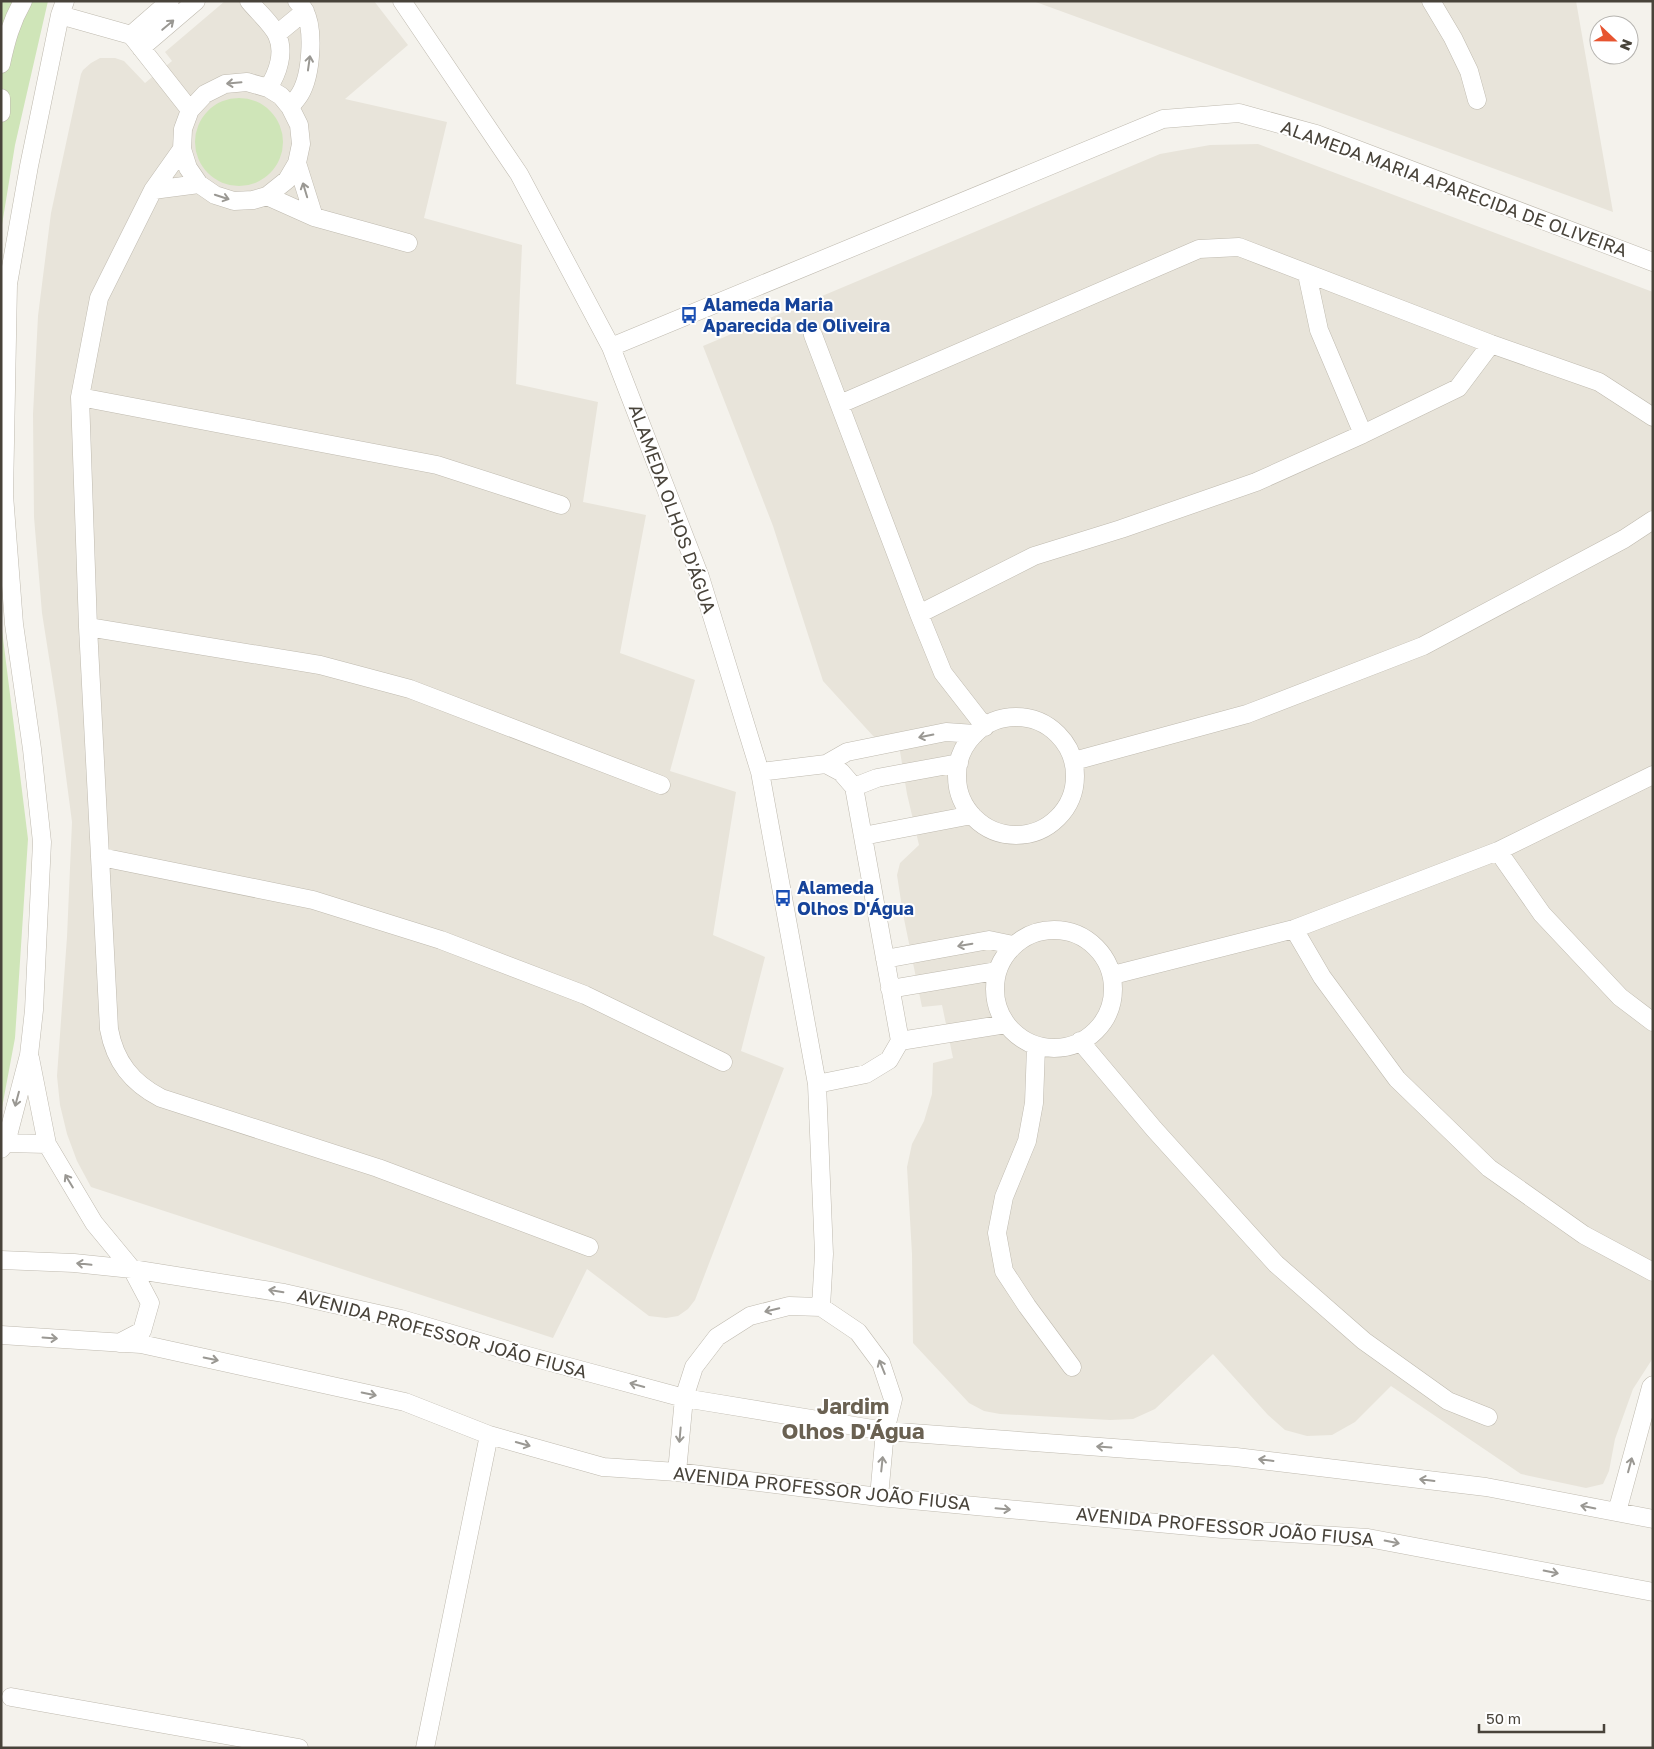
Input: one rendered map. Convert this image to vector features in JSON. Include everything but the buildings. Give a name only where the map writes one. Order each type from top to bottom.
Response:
[{"type":"street","points":[[1,64],[13,18],[23,1]]},
{"type":"street","points":[[136,41],[170,1]]},
{"type":"street","points":[[136,41],[196,1]]},
{"type":"street","points":[[249,1],[277,34],[280,53],[279,62],[277,71],[268,88]]},
{"type":"street","name":"ALAMEDA OLHOS D'ÁGUA","points":[[402,1],[519,174],[611,346],[700,577],[760,772],[817,1084],[824,1254],[821,1307]]},
{"type":"street","points":[[1430,1],[1453,38],[1470,71],[1477,100]]},
{"type":"street","points":[[277,34],[301,6]]},
{"type":"street","points":[[290,106],[300,94],[310,61],[311,44],[301,6]]},
{"type":"street","points":[[47,1144],[3,1146],[29,1055],[34,1010],[42,842],[32,749],[14,624],[4,495],[8,284],[29,166],[63,8],[136,41],[190,110]]},
{"type":"street","points":[[247,82],[268,88],[290,106],[299,124],[301,144],[297,163],[287,180],[267,196],[253,200],[234,201],[215,195],[199,184],[188,168],[182,148],[183,129],[190,110],[205,94],[225,84],[247,82]]},
{"type":"street","points":[[1,98],[1,113]]},
{"type":"street","name":"ALAMEDA MARIA APARECIDA DE OLIVEIRA","points":[[611,346],[1163,119],[1239,113],[1316,134],[1653,262]]},
{"type":"street","points":[[182,148],[153,190],[99,298],[80,397],[88,628],[111,1042],[122,1066],[140,1085],[160,1098],[378,1168],[589,1247]]},
{"type":"street","points":[[297,163],[314,217]]},
{"type":"street","points":[[153,190],[199,184]]},
{"type":"street","points":[[267,196],[314,217],[408,243]]},
{"type":"street","points":[[840,404],[1200,249],[1238,247],[1492,344],[1599,382],[1653,417]]},
{"type":"street","points":[[1307,274],[1319,330],[1363,434]]},
{"type":"street","points":[[813,335],[919,614],[944,673],[980,730]]},
{"type":"street","points":[[919,614],[1034,556],[1121,529],[1256,482],[1363,434],[1458,388],[1492,344]]},
{"type":"street","points":[[80,397],[437,465],[561,505]]},
{"type":"street","points":[[1074,761],[1247,714],[1423,646],[1624,539],[1653,520]]},
{"type":"street","points":[[88,628],[320,665],[410,689],[661,785]]},
{"type":"street","points":[[1020,716],[1044,723],[1063,739],[1074,761],[1075,786],[1066,809],[1048,827],[1025,836],[1000,834],[978,823],[963,803],[957,779],[961,754],[980,730],[996,720],[1020,716]]},
{"type":"street","points":[[760,772],[826,764],[847,752],[856,750],[946,732],[980,730]]},
{"type":"street","points":[[854,787],[877,778],[959,763]]},
{"type":"street","points":[[817,1084],[866,1074],[888,1060],[900,1041],[854,787],[841,772],[826,764]]},
{"type":"street","points":[[1113,975],[1294,929],[1498,851],[1653,775]]},
{"type":"street","points":[[863,836],[972,815]]},
{"type":"street","points":[[1498,851],[1542,914],[1620,997],[1653,1022]]},
{"type":"street","points":[[101,857],[313,900],[441,940],[585,994],[723,1062]]},
{"type":"street","points":[[1294,929],[1322,977],[1397,1079],[1489,1168],[1584,1235],[1653,1272]]},
{"type":"street","points":[[1041,930],[1072,931],[1098,948],[1113,975],[1112,1007],[1095,1033],[1067,1048],[1036,1047],[1010,1030],[995,1003],[996,971],[1013,945],[1041,930]]},
{"type":"street","points":[[885,959],[989,940],[1013,945]]},
{"type":"street","points":[[890,989],[996,971]]},
{"type":"street","points":[[900,1041],[1006,1024]]},
{"type":"street","points":[[1080,1041],[1154,1128],[1276,1264],[1364,1341],[1448,1401],[1488,1417]]},
{"type":"street","points":[[1036,1047],[1034,1103],[1027,1142],[1004,1197],[997,1233],[1004,1271],[1072,1367]]},
{"type":"street","points":[[29,1055],[47,1144],[94,1223],[132,1269],[150,1303],[142,1331],[119,1343]]},
{"type":"street","name":"AVENIDA PROFESSOR JOÃO FIUSA","points":[[1,1260],[74,1263],[132,1269],[284,1293],[401,1319],[516,1353],[684,1398],[885,1431],[1236,1457],[1486,1487],[1653,1519]]},
{"type":"street","points":[[677,1472],[684,1398],[694,1367],[717,1337],[750,1316],[789,1306],[821,1307],[858,1332],[881,1363],[893,1399],[885,1431],[878,1497]]},
{"type":"street","name":"AVENIDA PROFESSOR JOÃO FIUSA","points":[[1,1335],[141,1344],[405,1402],[490,1435],[603,1467],[677,1472],[878,1497],[1222,1529],[1368,1538],[1649,1589]]},
{"type":"street","points":[[1617,1512],[1653,1384]]},
{"type":"street","points":[[425,1748],[490,1435]]},
{"type":"street","points":[[11,1697],[249,1743],[299,1748]]},
{"type":"shaded area","points":[[225,1],[374,1],[408,45],[345,99],[447,122],[424,218],[522,245],[516,384],[598,402],[583,502],[646,515],[620,653],[695,680],[670,771],[736,792],[713,935],[765,957],[741,1051],[784,1068],[695,1300],[688,1309],[678,1316],[666,1318],[649,1316],[587,1269],[553,1338],[91,1187],[77,1161],[67,1134],[60,1105],[57,1076],[67,937],[72,822],[42,613],[34,517],[33,414],[38,316],[51,213],[83,70],[100,58],[115,58],[124,61],[145,83],[172,61],[165,52]]},
{"type":"shaded area","points":[[1033,1],[1576,1],[1613,212]]},
{"type":"shaded area","points":[[1258,144],[1653,292],[1653,1358],[1633,1389],[1615,1439],[1609,1471],[1603,1484],[1586,1488],[1521,1474],[1391,1386],[1355,1422],[1332,1435],[1307,1436],[1285,1430],[1268,1415],[1213,1354],[1155,1409],[1133,1419],[1110,1420],[1000,1414],[984,1411],[969,1403],[913,1343],[912,1254],[907,1167],[912,1144],[924,1121],[932,1094],[933,1063],[953,1058],[942,1005],[922,1007],[903,914],[897,875],[900,863],[919,845],[907,794],[897,733],[874,737],[823,681],[773,526],[703,346],[1160,154],[1210,145]]},
{"type":"green space","points":[[1,1],[48,1],[15,145],[1,231]]},
{"type":"green space","points":[[239,98],[256,102],[270,111],[279,125],[283,142],[279,159],[270,173],[256,182],[239,186],[222,182],[208,173],[199,159],[195,142],[199,125],[208,111],[222,102]]},
{"type":"green space","points":[[1,622],[28,839],[15,1038],[1,1113]]},
{"type":"place","name":"Alameda Maria Aparecida de Oliveira","points":[[689,315]]},
{"type":"place","name":"Alameda Olhos D'Água","points":[[783,898]]},
{"type":"district","name":"Jardim Olhos D'Água","points":[[853,1418]]}]
